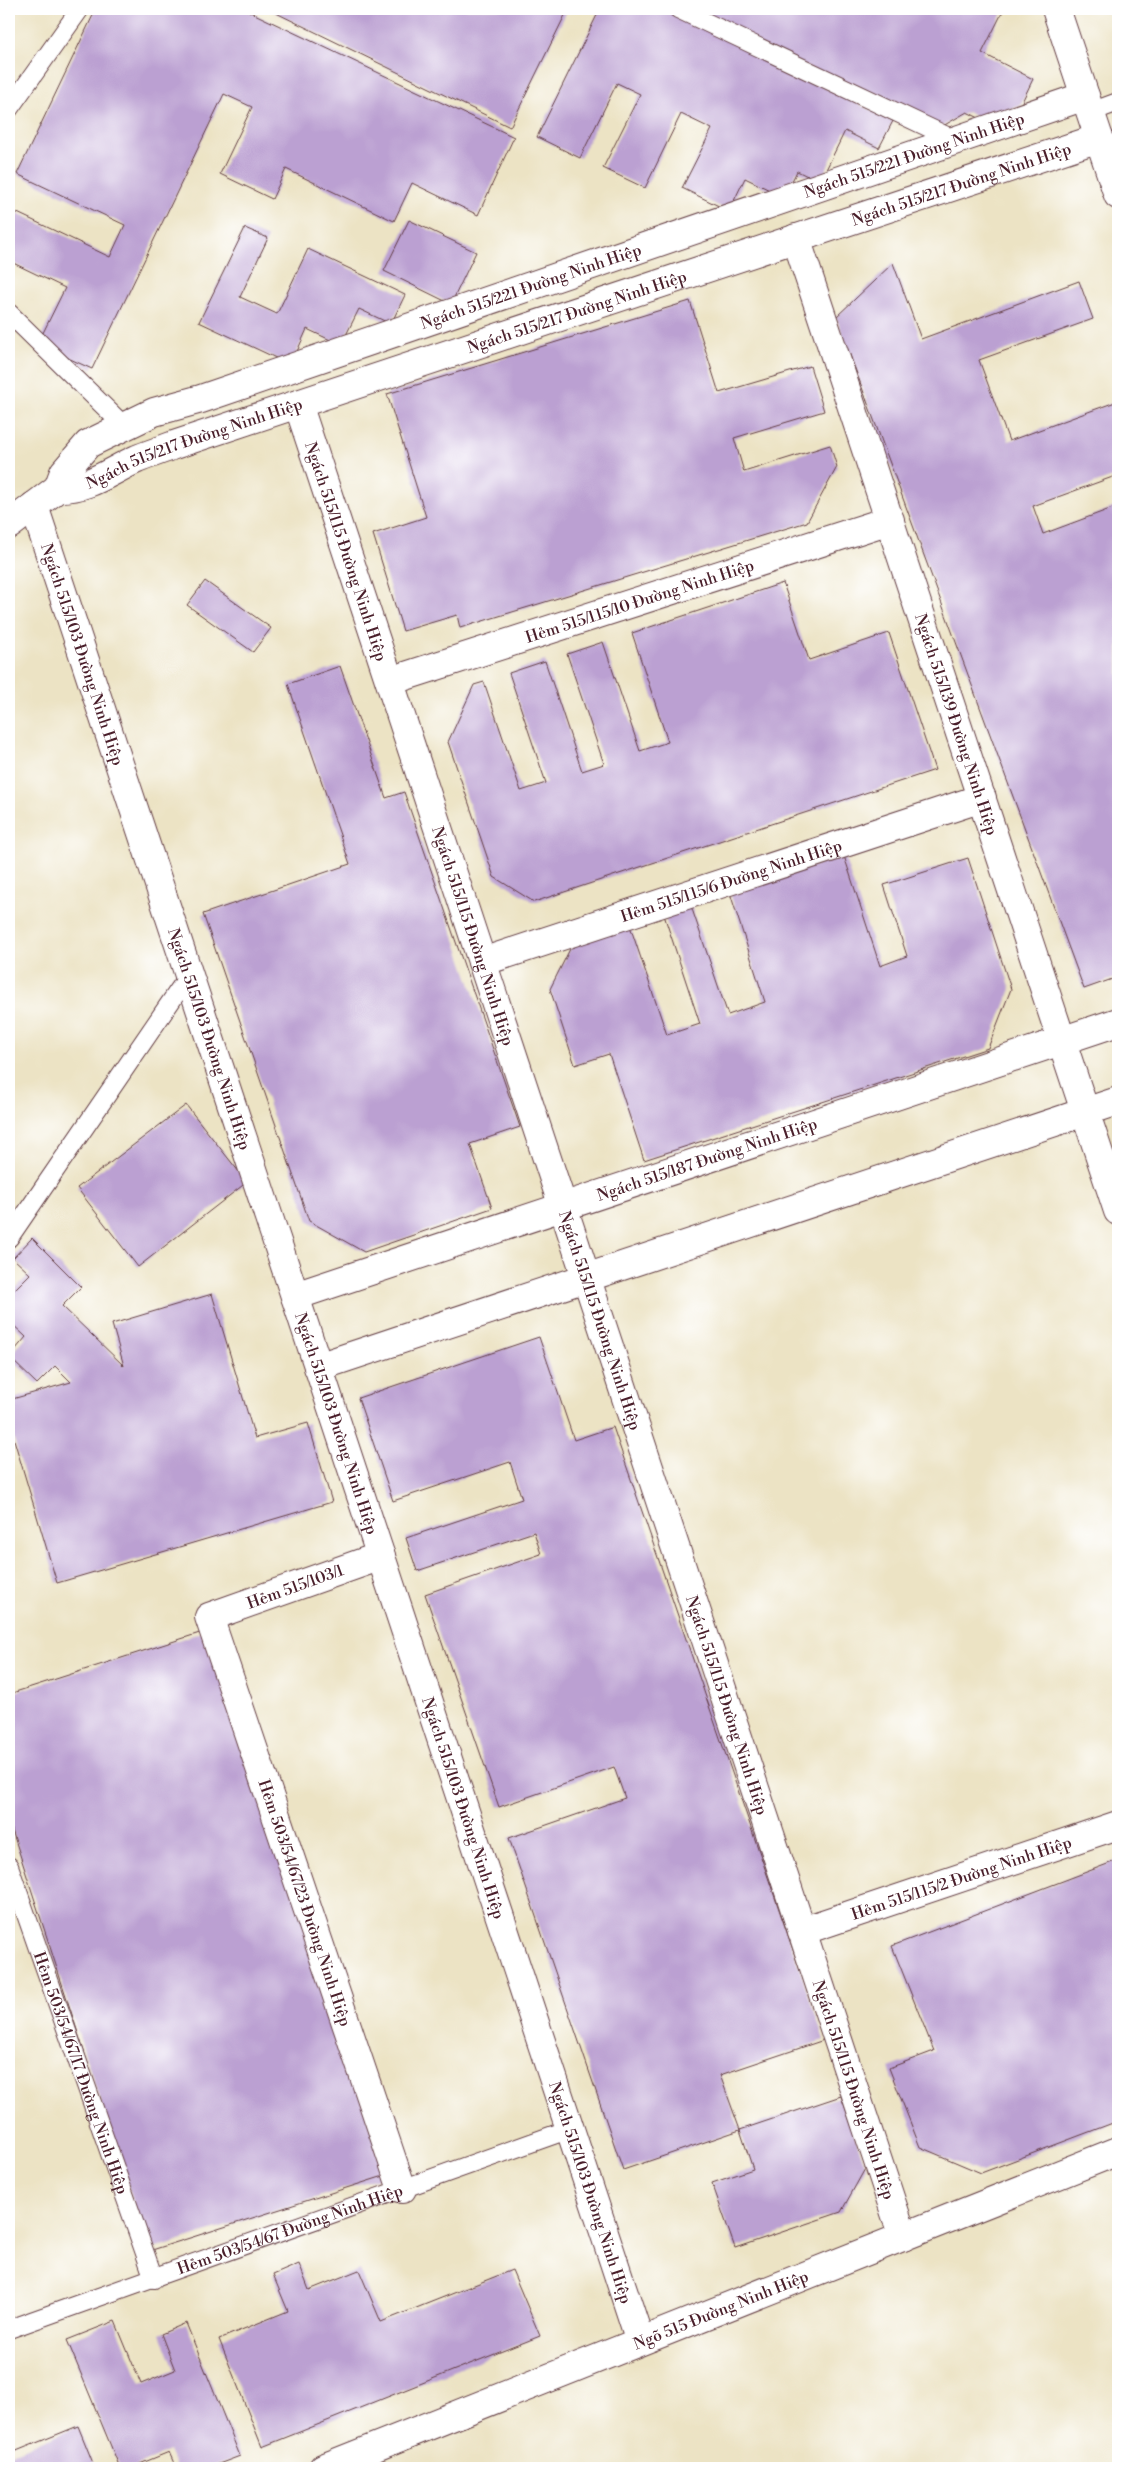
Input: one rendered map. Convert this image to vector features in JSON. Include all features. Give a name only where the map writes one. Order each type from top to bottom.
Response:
[{"type":"street","points":[[1056,9],[1118,196]]},
{"type":"street","name":"Ngách 515/221 Đường Ninh Hiệp","points":[[9,525],[58,488],[64,472],[83,449],[123,425],[154,412],[201,399],[955,140],[1088,104]]},
{"type":"street","name":"Ngách 515/217 Đường Ninh Hiệp","points":[[58,488],[74,488],[89,484],[147,455],[1099,138]]},
{"type":"street","name":"Ngách 515/139 Đường Ninh Hiệp","points":[[796,238],[1118,1211]]},
{"type":"street","name":"Ngách 515/115 Đường Ninh Hiệp","points":[[298,404],[903,2237]]},
{"type":"street","name":"Ngách 515/103 Đường Ninh Hiệp","points":[[34,506],[640,2341]]},
{"type":"street","name":"Hẻm 515/115/10 Đường Ninh Hiệp","points":[[390,681],[890,520]]},
{"type":"street","name":"Hẻm 515/115/6 Đường Ninh Hiệp","points":[[482,962],[982,798]]},
{"type":"street","name":"Ngách 515/187 Đường Ninh Hiệp","points":[[295,1296],[1118,1022]]},
{"type":"street","points":[[318,1367],[1118,1100]]},
{"type":"street","name":"Hẻm 515/103/1","points":[[209,1617],[381,1556]]},
{"type":"street","name":"Hẻm 503/54/67/23 Đường Ninh Hiệp","points":[[209,1617],[402,2189]]},
{"type":"street","name":"Hẻm 515/115/2 Đường Ninh Hiệp","points":[[802,1931],[1118,1826]]},
{"type":"street","name":"Ngõ 515 Đường Ninh Hiệp","points":[[323,2468],[1118,2151]]},
{"type":"lane","points":[[9,109],[80,9]]},
{"type":"lane","points":[[678,9],[955,140]]},
{"type":"lane","points":[[1088,104],[1118,102]]},
{"type":"lane","points":[[9,314],[123,425]]},
{"type":"lane","points":[[9,1238],[189,975]]},
{"type":"lane","name":"Hẻm 503/54/67/17 Đường Ninh Hiệp","points":[[9,1866],[154,2279]]},
{"type":"lane","name":"Hẻm 503/54/67 Đường Ninh Hiệp","points":[[9,2329],[154,2279],[570,2129]]},
{"type":"building","points":[[96,9],[244,9],[514,137],[478,215],[412,183],[394,221],[286,169],[272,199],[220,174],[252,107],[224,94],[92,369],[57,353],[41,337],[65,288],[9,261],[9,209],[110,257],[125,225],[17,174]]},
{"type":"building","points":[[268,9],[568,9],[510,127]]},
{"type":"building","points":[[600,9],[665,9],[893,121],[879,148],[845,131],[820,182],[797,171],[784,197],[745,178],[729,211],[682,188],[712,129],[681,114],[645,188],[603,168],[640,94],[617,83],[580,158],[537,137]]},
{"type":"building","points":[[687,9],[1004,9],[982,53],[1033,79],[1020,106],[979,118],[967,112],[936,130]]},
{"type":"building","points":[[409,220],[476,252],[451,304],[384,271]]},
{"type":"building","points":[[245,228],[268,238],[240,297],[277,314],[308,249],[405,295],[391,324],[359,309],[341,345],[307,329],[291,365],[199,322]]},
{"type":"building","points":[[893,263],[921,339],[1079,281],[1093,319],[979,360],[1009,441],[1118,401],[1118,475],[1033,506],[1043,534],[1118,506],[1118,977],[1084,989],[836,317]]},
{"type":"building","points":[[690,301],[719,393],[810,366],[824,411],[734,438],[744,472],[830,445],[837,467],[807,522],[460,628],[457,615],[403,631],[373,534],[426,517],[387,394]]},
{"type":"building","points":[[205,581],[271,628],[253,652],[187,605]]},
{"type":"building","points":[[783,583],[809,660],[889,633],[935,770],[534,902],[494,877],[448,742],[474,685],[484,682],[521,791],[546,783],[509,673],[545,661],[582,771],[604,764],[567,654],[603,642],[640,751],[668,742],[632,633]]},
{"type":"building","points":[[340,666],[386,798],[404,792],[520,1127],[470,1144],[492,1208],[364,1252],[309,1221],[203,914],[350,864],[288,684]]},
{"type":"building","points":[[844,856],[880,966],[907,956],[884,885],[968,858],[1011,989],[988,1048],[644,1160],[609,1054],[575,1065],[550,989],[572,945],[630,926],[667,1035],[700,1024],[664,915],[691,906],[728,1015],[765,1002],[730,893]]},
{"type":"building","points":[[186,1105],[247,1182],[138,1267],[77,1188]]},
{"type":"building","points":[[32,1238],[81,1287],[62,1306],[124,1366],[112,1324],[212,1294],[255,1438],[308,1423],[332,1502],[57,1583],[9,1423],[9,1400],[71,1382],[55,1366],[37,1384],[9,1357],[26,1337],[9,1321],[9,1295],[30,1274],[13,1258]]},
{"type":"building","points":[[539,1337],[574,1440],[613,1427],[824,2040],[720,2075],[740,2130],[623,2170],[509,1838],[625,1798],[614,1767],[499,1807],[425,1594],[541,1554],[534,1532],[417,1571],[406,1538],[522,1499],[510,1462],[393,1501],[358,1398]]},
{"type":"building","points":[[209,1630],[387,2175],[149,2251],[9,1821],[9,1694]]},
{"type":"building","points":[[1118,1860],[1118,2121],[981,2173],[920,2147],[889,2068],[934,2051],[892,1946]]},
{"type":"building","points":[[841,2096],[866,2167],[841,2212],[735,2248],[712,2183],[753,2169],[740,2130]]},
{"type":"building","points":[[299,2264],[309,2290],[359,2270],[381,2322],[512,2270],[540,2336],[262,2447],[219,2339],[288,2311],[273,2275]]},
{"type":"building","points":[[115,2321],[141,2384],[175,2370],[161,2334],[186,2323],[240,2456],[208,2468],[176,2468],[169,2452],[130,2468],[120,2468],[67,2340]]},
{"type":"building","points":[[78,2426],[95,2468],[9,2468],[9,2454]]}]
